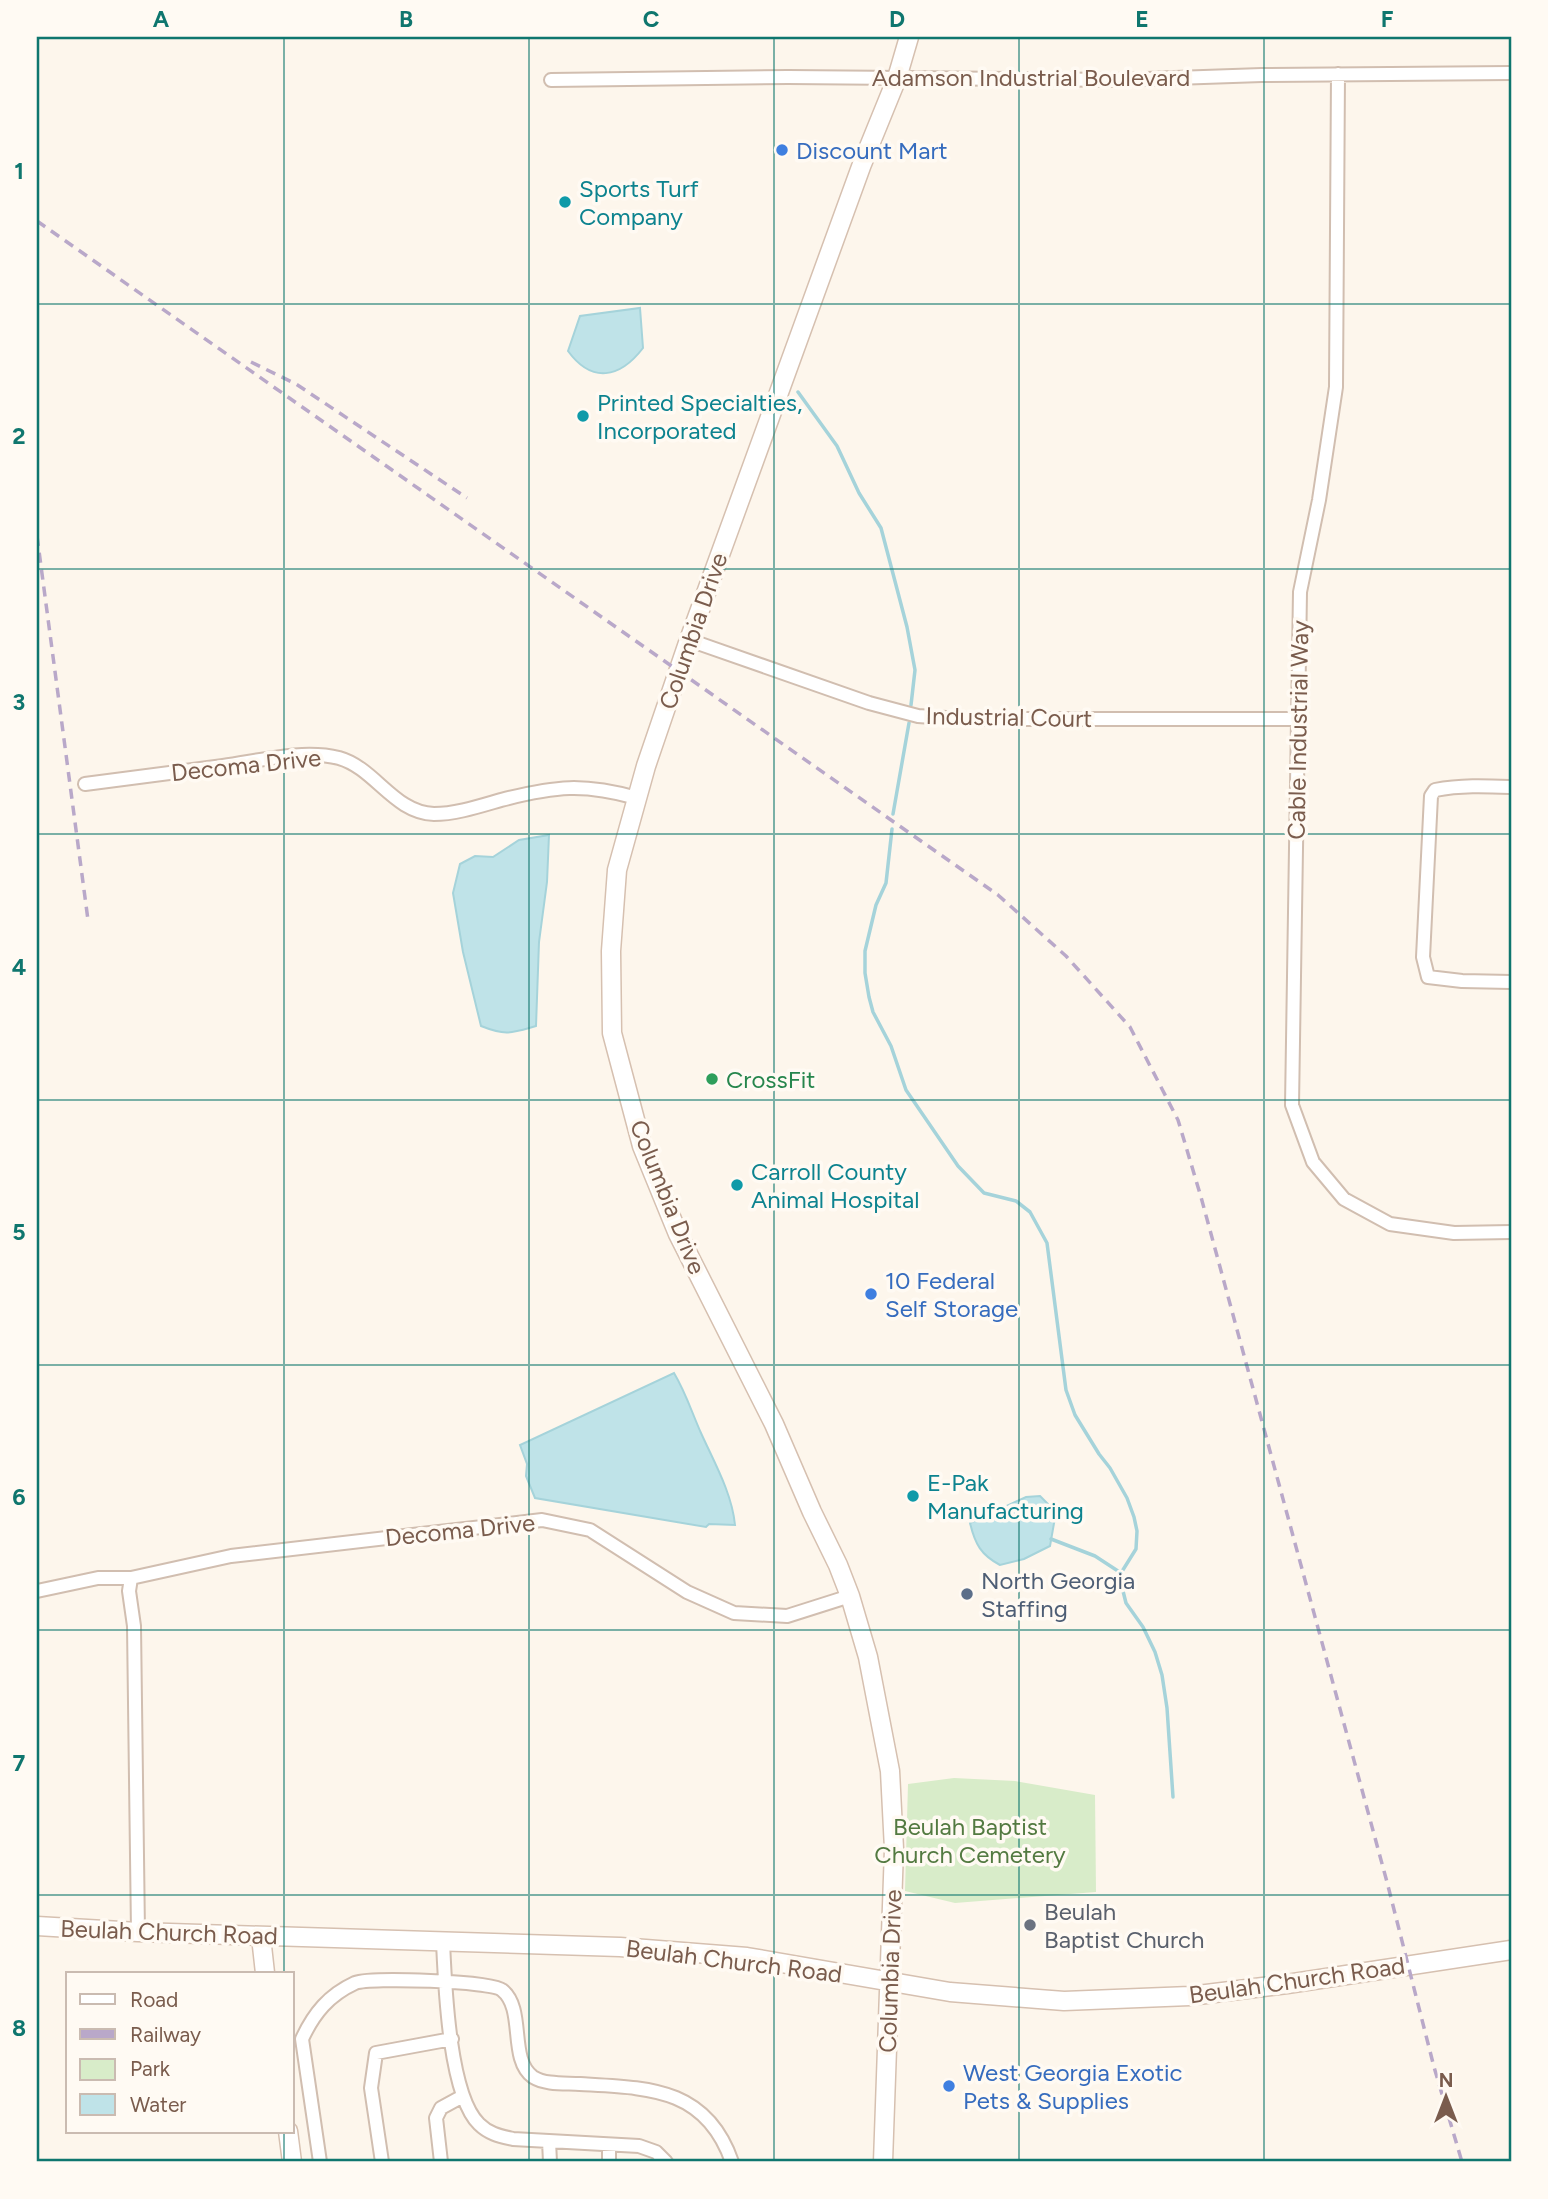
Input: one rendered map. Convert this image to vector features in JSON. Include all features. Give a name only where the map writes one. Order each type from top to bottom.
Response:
[{"type":"main road","name":"Columbia Drive","points":[[883,2162],[894,1849],[890,1771],[873,1683],[850,1595],[774,1424],[678,1234],[642,1146],[612,1033],[611,951],[617,870],[637,799],[689,640],[862,164],[897,78],[909,37]]},
{"type":"main road","name":"Beulah Church Road","points":[[37,1926],[261,1937],[620,1947],[691,1952],[747,1957],[950,1992],[1064,2001],[1156,1998],[1287,1984],[1511,1950]]},
{"type":"main road","points":[[261,1937],[265,1972]]},
{"type":"main road","points":[[288,2132],[292,2162]]},
{"type":"street","name":"Adamson Industrial Boulevard","points":[[551,80],[1116,80],[1511,73]]},
{"type":"street","name":"Cable Industrial Way","points":[[1338,74],[1336,387],[1319,500],[1300,592],[1292,1105],[1313,1162],[1344,1199],[1390,1224],[1454,1233],[1511,1232]]},
{"type":"street","name":"Industrial Court","points":[[689,640],[869,703],[918,716],[960,719],[1298,719]]},
{"type":"street","name":"Decoma Drive","points":[[85,784],[321,754],[342,759],[412,809],[433,814],[464,810],[560,788],[583,786],[637,799]]},
{"type":"street","points":[[1511,787],[1450,787],[1436,790],[1431,796],[1423,925],[1425,971],[1428,978],[1511,982]]},
{"type":"street","name":"Decoma Drive","points":[[37,1591],[99,1578],[131,1578],[231,1556],[542,1520],[590,1530],[687,1592],[734,1613],[787,1616],[850,1595]]},
{"type":"street","points":[[131,1578],[129,1591],[134,1626],[138,1932]]},
{"type":"street","points":[[443,1942],[452,2039],[463,2096],[479,2124],[495,2135],[639,2146],[656,2152],[666,2162]]},
{"type":"street","points":[[320,2162],[302,2039],[311,2020],[329,1998],[358,1982],[374,1980],[469,1982],[500,1987],[511,1999],[524,2067],[533,2077],[547,2082],[656,2092],[685,2101],[701,2112],[713,2127],[732,2162]]},
{"type":"street","points":[[382,2162],[371,2088],[376,2053],[452,2039]]},
{"type":"street","points":[[441,2162],[436,2118],[441,2108],[463,2096]]},
{"type":"street","points":[[549,2141],[550,2162]]},
{"type":"street","points":[[609,2145],[609,2162]]},
{"type":"green space","name":"Beulah Baptist Church Cemetery","points":[[954,1778],[1015,1781],[1095,1795],[1096,1892],[955,1903],[905,1891],[908,1784]]},
{"type":"water","points":[[640,308],[643,348],[625,366],[606,373],[596,372],[577,362],[568,351],[580,316]]},
{"type":"water","points":[[549,835],[547,882],[539,942],[536,1026],[514,1032],[497,1031],[481,1026],[463,952],[453,893],[460,864],[475,856],[493,857],[519,840]]},
{"type":"water","points":[[674,1373],[722,1478],[735,1525],[709,1524],[706,1527],[535,1498],[526,1476],[527,1464],[520,1445]]},
{"type":"water","points":[[1040,1496],[1056,1512],[1050,1546],[1024,1559],[1000,1565],[983,1553],[970,1523],[1026,1497]]},
{"type":"waterway","points":[[798,392],[837,446],[859,493],[881,528],[907,627],[915,670],[911,705]]},
{"type":"waterway","points":[[893,814],[909,723]]},
{"type":"waterway","points":[[892,829],[886,883],[876,905],[865,951],[865,973],[873,1012],[891,1046],[906,1090],[958,1166],[984,1193],[1016,1201],[1030,1212],[1047,1243],[1066,1390],[1075,1415],[1110,1468],[1134,1517],[1137,1531],[1136,1549],[1121,1573],[1123,1591],[1126,1603],[1143,1627],[1155,1652],[1162,1675],[1173,1797]]},
{"type":"waterway","points":[[1051,1539],[1095,1556],[1121,1573]]},
{"type":"railway","points":[[37,221],[998,895],[1066,956],[1130,1027],[1178,1120],[1201,1197],[1387,1882],[1434,2067],[1462,2162]]},
{"type":"railway","points":[[251,362],[296,384],[467,498]]},
{"type":"railway","points":[[37,536],[88,920]]},
{"type":"place","name":"Discount Mart","points":[[782,150]]},
{"type":"place","name":"Sports Turf Company","points":[[565,202]]},
{"type":"place","name":"Printed Specialties, Incorporated","points":[[583,416]]},
{"type":"place","name":"CrossFit","points":[[712,1079]]},
{"type":"place","name":"Carroll County Animal Hospital","points":[[737,1185]]},
{"type":"place","name":"10 Federal Self Storage","points":[[871,1294]]},
{"type":"place","name":"E-Pak Manufacturing","points":[[913,1496]]},
{"type":"place","name":"North Georgia Staffing","points":[[967,1594]]},
{"type":"place","name":"Beulah Baptist Church","points":[[1030,1925]]},
{"type":"place","name":"West Georgia Exotic Pets & Supplies","points":[[949,2086]]}]
